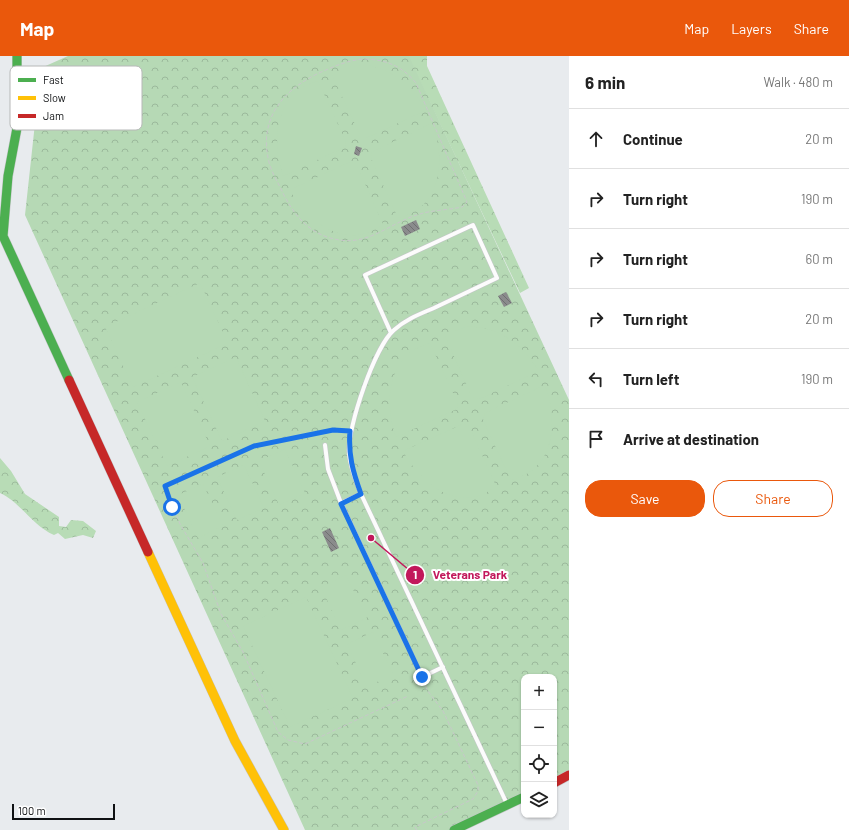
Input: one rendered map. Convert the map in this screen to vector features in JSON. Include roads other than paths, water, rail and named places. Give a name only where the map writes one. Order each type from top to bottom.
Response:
[{"type":"street","points":[[17,56],[17,66]]},
{"type":"street","points":[[16,130],[8,176],[3,236],[235,741],[284,830]]},
{"type":"street","points":[[556,782],[569,776]]},
{"type":"street","points":[[454,830],[521,798]]},
{"type":"lane","points":[[391,332],[365,275],[472,225],[497,278],[404,321],[391,332],[374,363],[350,431],[349,453],[351,469],[361,494],[508,804]]},
{"type":"lane","points":[[325,445],[328,469],[341,504],[422,677],[443,667]]},
{"type":"lane","points":[[341,504],[361,494]]},
{"type":"place","name":"Veterans Park","points":[[371,538]]}]
